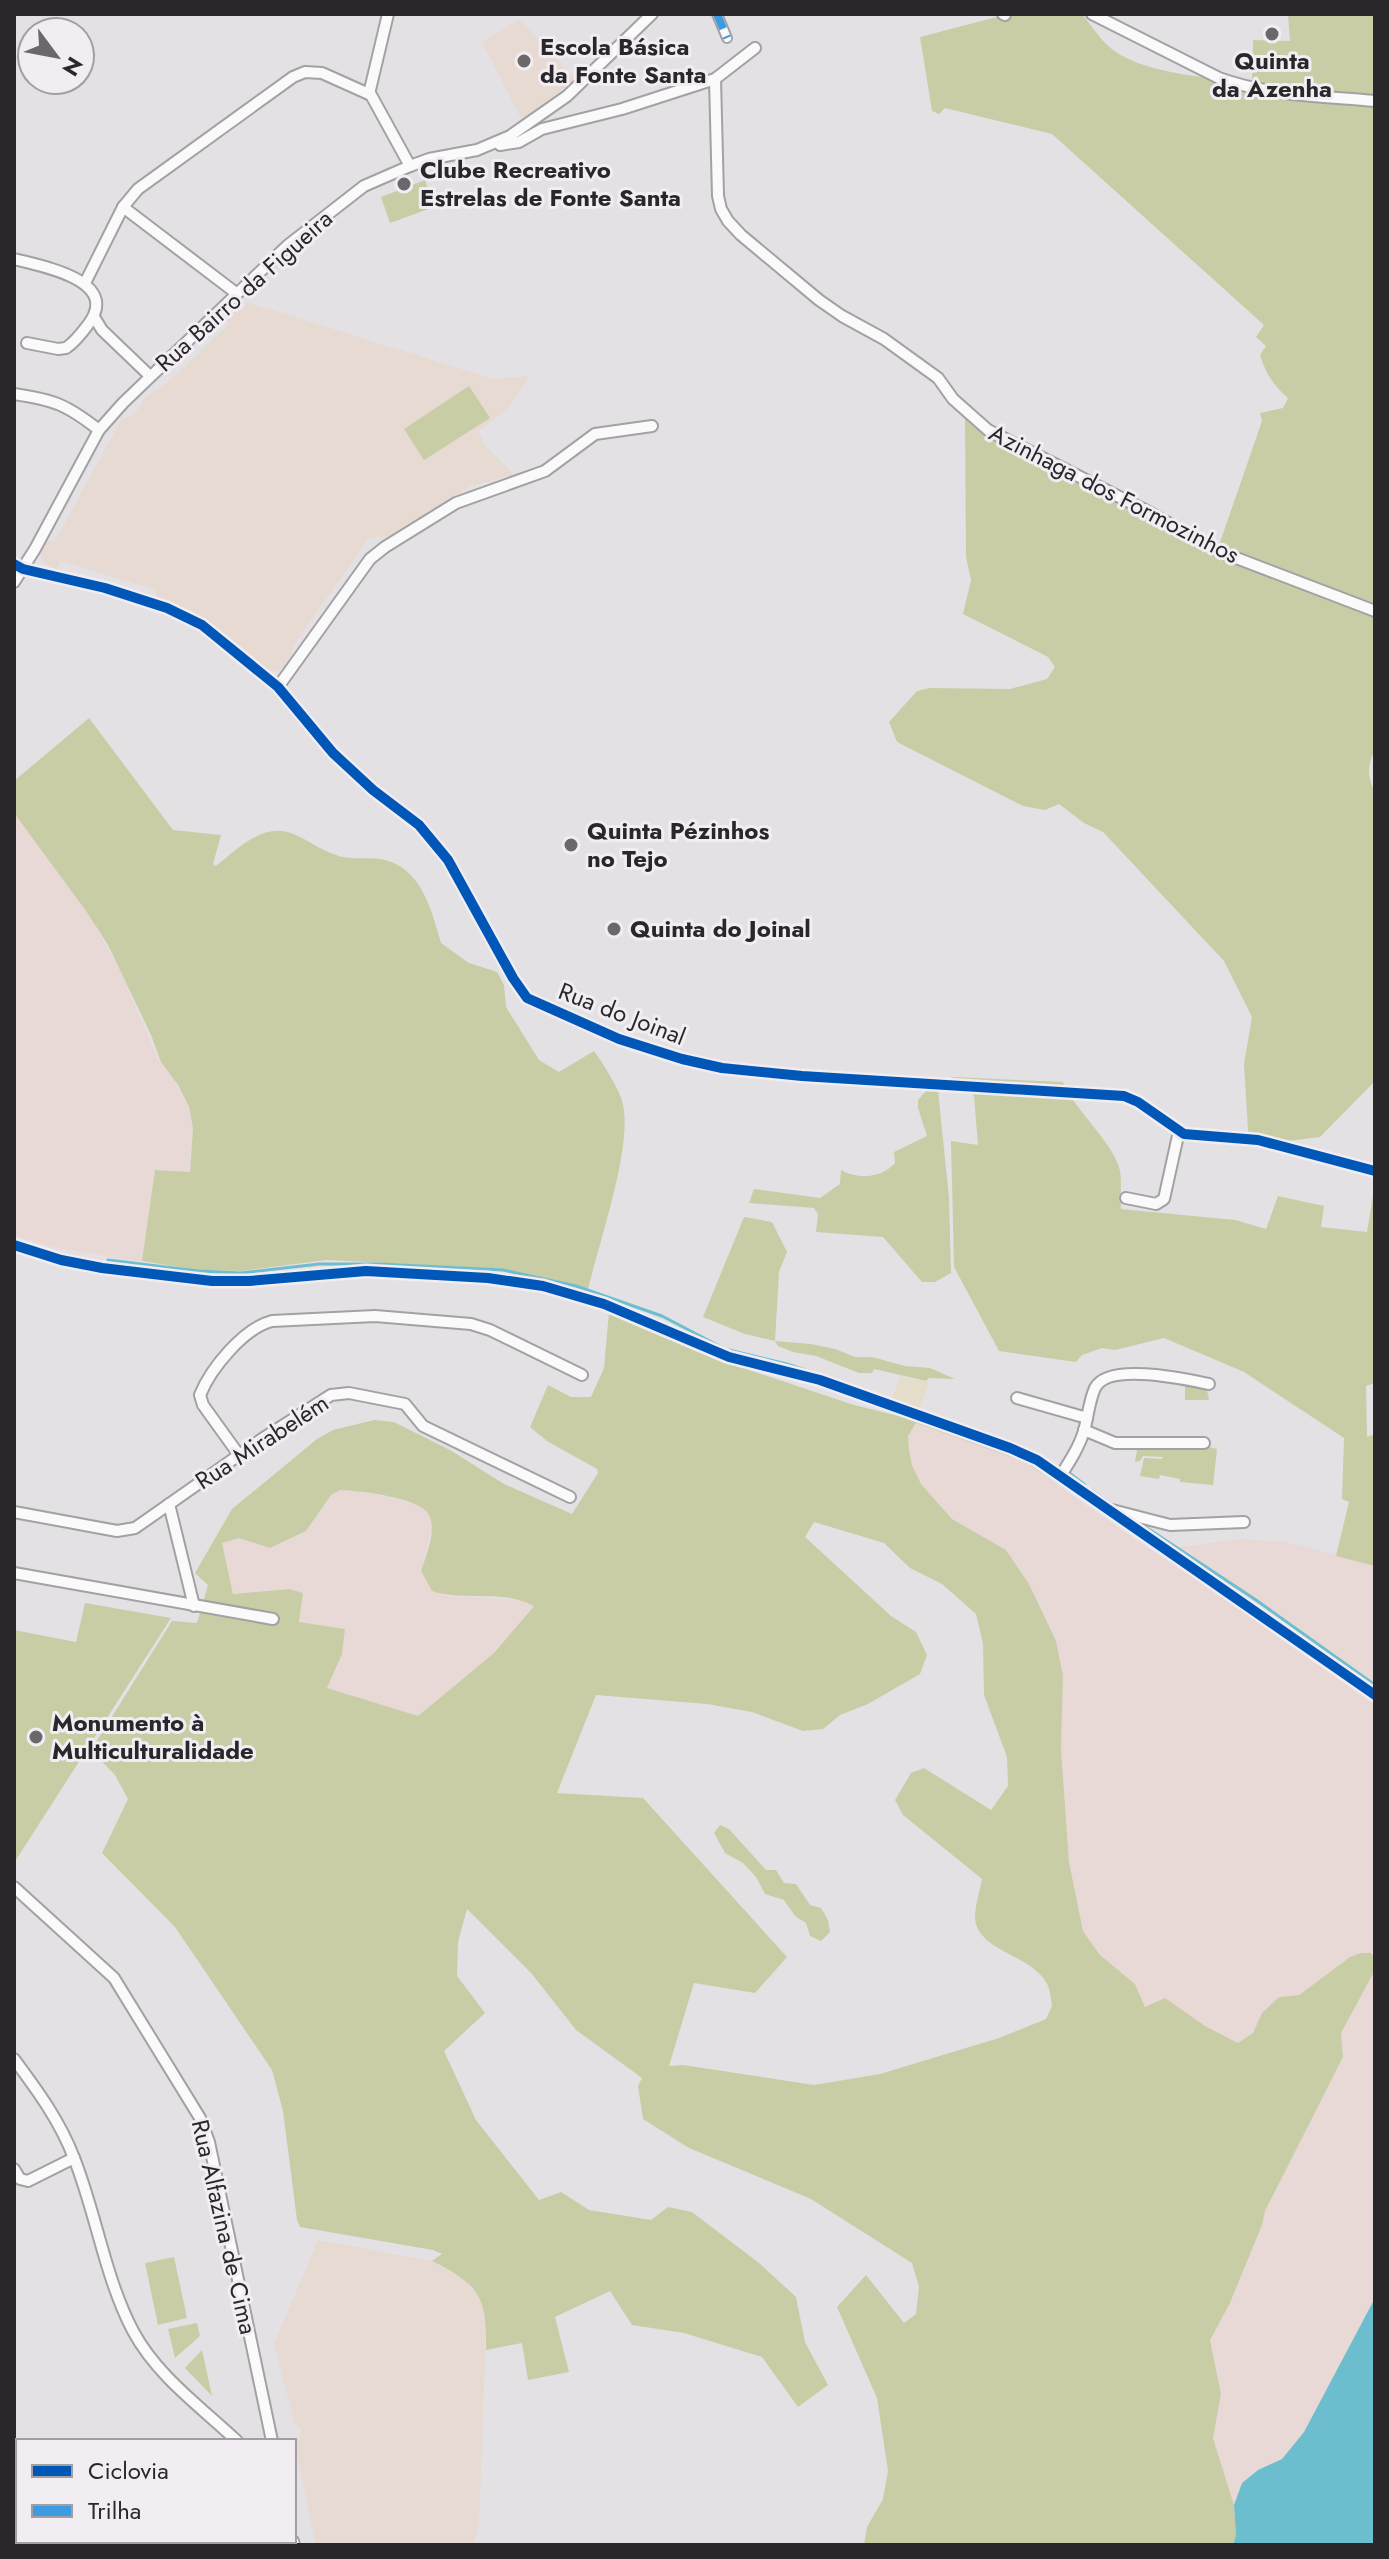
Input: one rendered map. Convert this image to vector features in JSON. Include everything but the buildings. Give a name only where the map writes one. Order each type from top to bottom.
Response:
[{"type":"street","points":[[369,94],[388,14]]},
{"type":"street","name":"Rua Bairro da Figueira","points":[[14,582],[18,566],[99,430],[150,376],[287,246],[364,186],[410,166],[486,146],[523,128],[567,96],[652,14]]},
{"type":"street","points":[[717,14],[727,38]]},
{"type":"street","points":[[1092,14],[1239,85],[1375,101]]},
{"type":"street","points":[[486,146],[519,142],[542,129],[622,109],[715,79],[755,48]]},
{"type":"street","points":[[85,283],[123,207],[141,186],[300,74],[322,73],[369,94],[410,166]]},
{"type":"street","name":"Azinhaga dos Formozinhos","points":[[715,79],[721,209],[741,235],[819,300],[918,362],[938,378],[971,418],[1001,437],[1218,551],[1375,611]]},
{"type":"street","points":[[123,207],[236,293]]},
{"type":"street","points":[[14,259],[85,283],[97,297],[94,317],[66,348],[27,343]]},
{"type":"street","points":[[94,317],[102,330],[150,376]]},
{"type":"street","points":[[14,394],[46,399],[69,407],[99,430]]},
{"type":"street","points":[[278,687],[370,559],[385,547],[456,503],[545,471],[595,434],[652,426]]},
{"type":"street","name":"Rua do Joinal","points":[[18,566],[105,588],[167,608],[202,625],[278,687],[333,753],[373,790],[419,825],[448,860],[527,998],[619,1039],[722,1068],[802,1076],[1124,1096],[1138,1102],[1184,1134],[1258,1140],[1375,1171]]},
{"type":"street","points":[[1126,1198],[1156,1204],[1164,1199],[1179,1131]]},
{"type":"street","points":[[14,1245],[61,1260],[102,1268],[212,1281],[366,1271],[488,1278],[543,1286],[616,1308],[729,1357],[820,1380],[1023,1453],[1061,1475],[1375,1695]]},
{"type":"street","points":[[239,1455],[203,1405],[200,1395],[210,1376],[247,1333],[258,1324],[270,1321],[375,1316],[471,1324],[490,1330],[582,1375]]},
{"type":"street","points":[[1061,1475],[1074,1455],[1084,1430],[1096,1387],[1111,1375],[1172,1377],[1209,1384]]},
{"type":"street","name":"Rua Mirabelém","points":[[14,1512],[123,1531],[140,1525],[239,1455],[337,1393],[405,1404],[423,1426],[570,1497]]},
{"type":"street","points":[[1017,1398],[1087,1418]]},
{"type":"street","points":[[1084,1430],[1115,1443],[1204,1443]]},
{"type":"street","points":[[169,1504],[194,1606]]},
{"type":"street","points":[[1106,1509],[1170,1525],[1244,1522]]},
{"type":"street","points":[[14,1573],[273,1619]]},
{"type":"street","name":"Rua Alfazina de Cima","points":[[14,1887],[114,1978],[200,2118],[209,2142],[272,2439]]},
{"type":"street","points":[[14,2059],[51,2110],[74,2158],[127,2318],[141,2344],[163,2373],[235,2439]]},
{"type":"street","points":[[14,2169],[20,2179],[28,2181],[74,2158]]},
{"type":"shaded area","name":"Escola Básica da Fonte Santa","points":[[520,19],[575,80],[522,120],[482,42]]},
{"type":"shaded area","points":[[247,302],[493,379],[530,376],[508,408],[478,432],[483,438],[481,441],[514,475],[471,486],[392,536],[369,538],[293,646],[291,659],[283,668],[273,671],[262,667],[192,611],[160,601],[153,589],[60,561],[57,570],[42,561],[40,553],[45,542],[55,541],[121,420],[135,414],[146,396],[163,387],[229,324],[224,318],[234,308],[243,310]]},
{"type":"shaded area","points":[[14,813],[90,917],[120,970],[157,1057],[174,1080],[192,1115],[189,1174],[159,1171],[141,1262],[50,1247],[14,1235]]},
{"type":"shaded area","points":[[916,1423],[1025,1462],[1375,1702],[1375,1958],[1371,1953],[1350,1957],[1298,1995],[1279,1997],[1262,2013],[1253,2033],[1238,2043],[1205,2026],[1145,2007],[1135,1984],[1100,1955],[1083,1931],[1069,1862],[1061,1749],[1063,1675],[1056,1641],[1029,1584],[1006,1550],[952,1519],[921,1484],[909,1450],[908,1436]]},
{"type":"shaded area","points":[[340,1490],[376,1494],[422,1506],[430,1516],[432,1527],[421,1571],[432,1591],[447,1596],[522,1600],[534,1605],[494,1653],[418,1717],[327,1688],[342,1654],[345,1629],[299,1622],[303,1593],[289,1589],[233,1594],[222,1543],[239,1538],[271,1548],[306,1531],[331,1495]]},
{"type":"shaded area","points":[[1240,1539],[1286,1542],[1375,1565],[1375,1686],[1291,1625],[1182,1554],[1181,1547]]},
{"type":"shaded area","points":[[1375,1970],[1375,2298],[1304,2432],[1282,2459],[1258,2470],[1242,2483],[1234,2505],[1213,2438],[1221,2394],[1210,2340],[1230,2303],[1265,2211],[1343,2057],[1341,2033]]},
{"type":"shaded area","points":[[318,2240],[431,2261],[462,2277],[483,2301],[486,2330],[479,2527],[473,2545],[316,2545],[296,2451],[302,2430],[295,2424],[274,2344]]},
{"type":"green space","points":[[1008,14],[1082,14],[1116,52],[1146,66],[1181,74],[1252,81],[1253,40],[1290,41],[1288,14],[1375,14],[1375,750],[1369,771],[1375,792],[1375,1081],[1320,1137],[1249,1146],[1244,1064],[1252,1017],[1224,961],[1103,832],[1084,823],[1059,804],[1045,810],[1023,806],[897,742],[889,722],[917,691],[929,688],[1010,689],[1047,679],[1055,667],[1048,657],[963,614],[971,580],[966,557],[965,420],[971,418],[1217,551],[1262,421],[1260,413],[1283,408],[1288,398],[1271,379],[1260,355],[1266,346],[1256,337],[1264,325],[1052,134],[945,108],[939,114],[932,111],[920,37]]},
{"type":"green space","points":[[425,180],[434,207],[390,223],[381,197]]},
{"type":"green space","points":[[469,386],[490,418],[424,460],[404,429]]},
{"type":"green space","points":[[89,718],[173,830],[221,835],[213,864],[216,866],[250,839],[280,831],[297,835],[342,857],[379,859],[398,865],[408,872],[424,893],[441,943],[469,963],[497,972],[504,985],[506,1007],[539,1060],[559,1072],[594,1051],[619,1092],[625,1125],[618,1174],[585,1303],[529,1275],[504,1269],[327,1260],[241,1271],[197,1270],[142,1261],[155,1170],[190,1172],[193,1128],[189,1107],[161,1062],[108,945],[14,813],[14,781]]},
{"type":"green space","points":[[952,1077],[1063,1082],[1117,1161],[1121,1176],[1121,1209],[1235,1220],[1266,1229],[1278,1196],[1324,1206],[1321,1227],[1367,1232],[1375,1184],[1375,1383],[1366,1386],[1367,1437],[1375,1434],[1375,1566],[1336,1556],[1349,1502],[1342,1499],[1344,1438],[1244,1372],[1164,1338],[1115,1350],[1102,1348],[1082,1355],[1076,1362],[999,1351],[954,1267],[951,1141],[978,1145],[974,1096]]},
{"type":"green space","points":[[928,1089],[938,1090],[949,1198],[951,1273],[935,1282],[922,1282],[883,1237],[816,1232],[818,1214],[814,1208],[749,1203],[754,1189],[820,1198],[840,1184],[841,1170],[870,1176],[890,1168],[895,1163],[894,1152],[927,1136],[918,1100]]},
{"type":"green space","points":[[744,1217],[772,1222],[787,1252],[779,1272],[775,1341],[745,1334],[703,1317]]},
{"type":"green space","points":[[609,1312],[713,1358],[854,1405],[919,1421],[1026,1461],[1066,1486],[1064,1488],[1025,1462],[916,1423],[908,1436],[912,1465],[921,1484],[952,1519],[1006,1550],[1029,1584],[1056,1641],[1063,1675],[1061,1749],[1069,1862],[1083,1931],[1100,1955],[1135,1984],[1145,2007],[1165,1998],[1205,2026],[1238,2043],[1253,2033],[1262,2013],[1279,1997],[1299,1995],[1350,1957],[1371,1953],[1375,1958],[1375,1970],[1341,2033],[1343,2057],[1265,2211],[1230,2303],[1210,2340],[1221,2394],[1213,2438],[1234,2505],[1236,2535],[1233,2545],[864,2545],[867,2527],[883,2499],[888,2471],[877,2398],[837,2307],[866,2275],[904,2323],[916,2314],[919,2287],[912,2263],[811,2199],[689,2148],[643,2119],[638,2086],[642,2078],[576,2030],[532,1974],[467,1909],[458,1942],[457,1976],[485,2013],[444,2051],[476,2120],[539,2200],[561,2192],[589,2210],[651,2220],[668,2207],[692,2212],[759,2263],[796,2297],[805,2342],[828,2385],[798,2407],[762,2357],[684,2333],[632,2325],[610,2291],[555,2317],[569,2372],[528,2380],[522,2343],[486,2350],[482,2305],[461,2278],[432,2261],[442,2254],[300,2227],[283,2111],[272,2070],[175,1927],[102,1853],[128,1799],[115,1775],[91,1750],[172,1621],[197,1623],[208,1585],[195,1573],[232,1509],[317,1439],[333,1430],[374,1420],[394,1422],[450,1450],[504,1484],[572,1514],[598,1473],[597,1469],[547,1441],[530,1427],[548,1385],[571,1397],[591,1397],[604,1368]],"holes":[[[340,1490],[402,1499],[429,1515],[432,1528],[430,1543],[421,1571],[432,1591],[457,1596],[510,1598],[534,1606],[494,1653],[418,1716],[327,1688],[342,1654],[345,1629],[299,1622],[303,1593],[289,1589],[233,1594],[222,1543],[239,1538],[270,1548],[306,1531],[331,1495]],[[814,1522],[884,1543],[910,1568],[942,1584],[976,1614],[983,1644],[984,1695],[1007,1757],[1008,1786],[991,1810],[924,1768],[911,1773],[895,1800],[903,1815],[982,1879],[975,1912],[978,1928],[984,1938],[1038,1973],[1047,1984],[1052,2006],[1046,2019],[999,2038],[880,2074],[814,2085],[683,2065],[669,2066],[694,1983],[755,1993],[787,1957],[643,1798],[557,1793],[596,1695],[707,1704],[752,1712],[803,1731],[823,1729],[840,1715],[868,1704],[920,1674],[927,1655],[916,1632],[891,1616],[805,1537]]]},
{"type":"green space","points":[[775,1341],[811,1344],[855,1357],[872,1357],[905,1366],[930,1368],[955,1379],[929,1378],[926,1381],[874,1369],[872,1373],[859,1373],[816,1356],[793,1352],[778,1346]]},
{"type":"green space","points":[[1185,1383],[1207,1390],[1209,1400],[1185,1400]]},
{"type":"green space","points":[[1138,1445],[1217,1449],[1213,1485],[1180,1482],[1180,1479],[1160,1475],[1159,1479],[1140,1476],[1144,1458],[1163,1457],[1143,1456],[1135,1462]]},
{"type":"green space","points":[[85,1603],[171,1618],[14,1863],[14,1630],[76,1642]]},
{"type":"green space","points":[[720,1825],[729,1829],[766,1870],[776,1870],[784,1883],[796,1884],[810,1905],[821,1908],[830,1932],[821,1941],[810,1936],[806,1923],[795,1916],[784,1900],[765,1894],[756,1877],[743,1863],[725,1853],[714,1833]]},
{"type":"green space","points":[[174,2257],[187,2318],[158,2325],[145,2263]]},
{"type":"green space","points":[[197,2323],[200,2336],[175,2358],[168,2329]]},
{"type":"green space","points":[[202,2350],[212,2396],[185,2368]]},
{"type":"green space","points":[[14,2527],[16,2543],[94,2545],[14,2545]]},
{"type":"sand","points":[[900,1377],[929,1382],[920,1408],[892,1398]]},
{"type":"water","points":[[1375,2298],[1375,2545],[1233,2545],[1236,2535],[1234,2505],[1242,2483],[1258,2470],[1282,2459],[1304,2432]]},
{"type":"waterway","points":[[108,1260],[241,1273],[319,1264],[503,1270],[576,1286],[662,1316],[725,1349],[820,1375]]},
{"type":"waterway","points":[[831,1379],[919,1410]]},
{"type":"waterway","points":[[1068,1472],[1085,1485]]},
{"type":"waterway","points":[[1091,1490],[1112,1505]]},
{"type":"waterway","points":[[1135,1520],[1256,1600],[1375,1685]]},
{"type":"marked path","points":[[717,14],[727,38]]},
{"type":"cycle path","points":[[14,564],[167,608],[202,625],[278,687],[333,753],[373,790],[419,825],[448,860],[527,998],[619,1039],[722,1068],[802,1076],[1124,1096],[1138,1102],[1184,1134],[1258,1140],[1375,1171]]},
{"type":"cycle path","points":[[14,1245],[61,1260],[102,1268],[212,1281],[366,1271],[488,1278],[543,1286],[604,1304],[729,1357],[820,1380],[1037,1460],[1375,1695]]},
{"type":"place","name":"Quinta da Azenha","points":[[1272,34]]},
{"type":"place","name":"Escola Básica da Fonte Santa","points":[[524,61]]},
{"type":"place","name":"Clube Recreativo Estrelas de Fonte Santa","points":[[404,184]]},
{"type":"place","name":"Quinta Pézinhos no Tejo","points":[[571,845]]},
{"type":"place","name":"Quinta do Joinal","points":[[614,929]]},
{"type":"place","name":"Monumento à Multiculturalidade","points":[[36,1737]]}]
